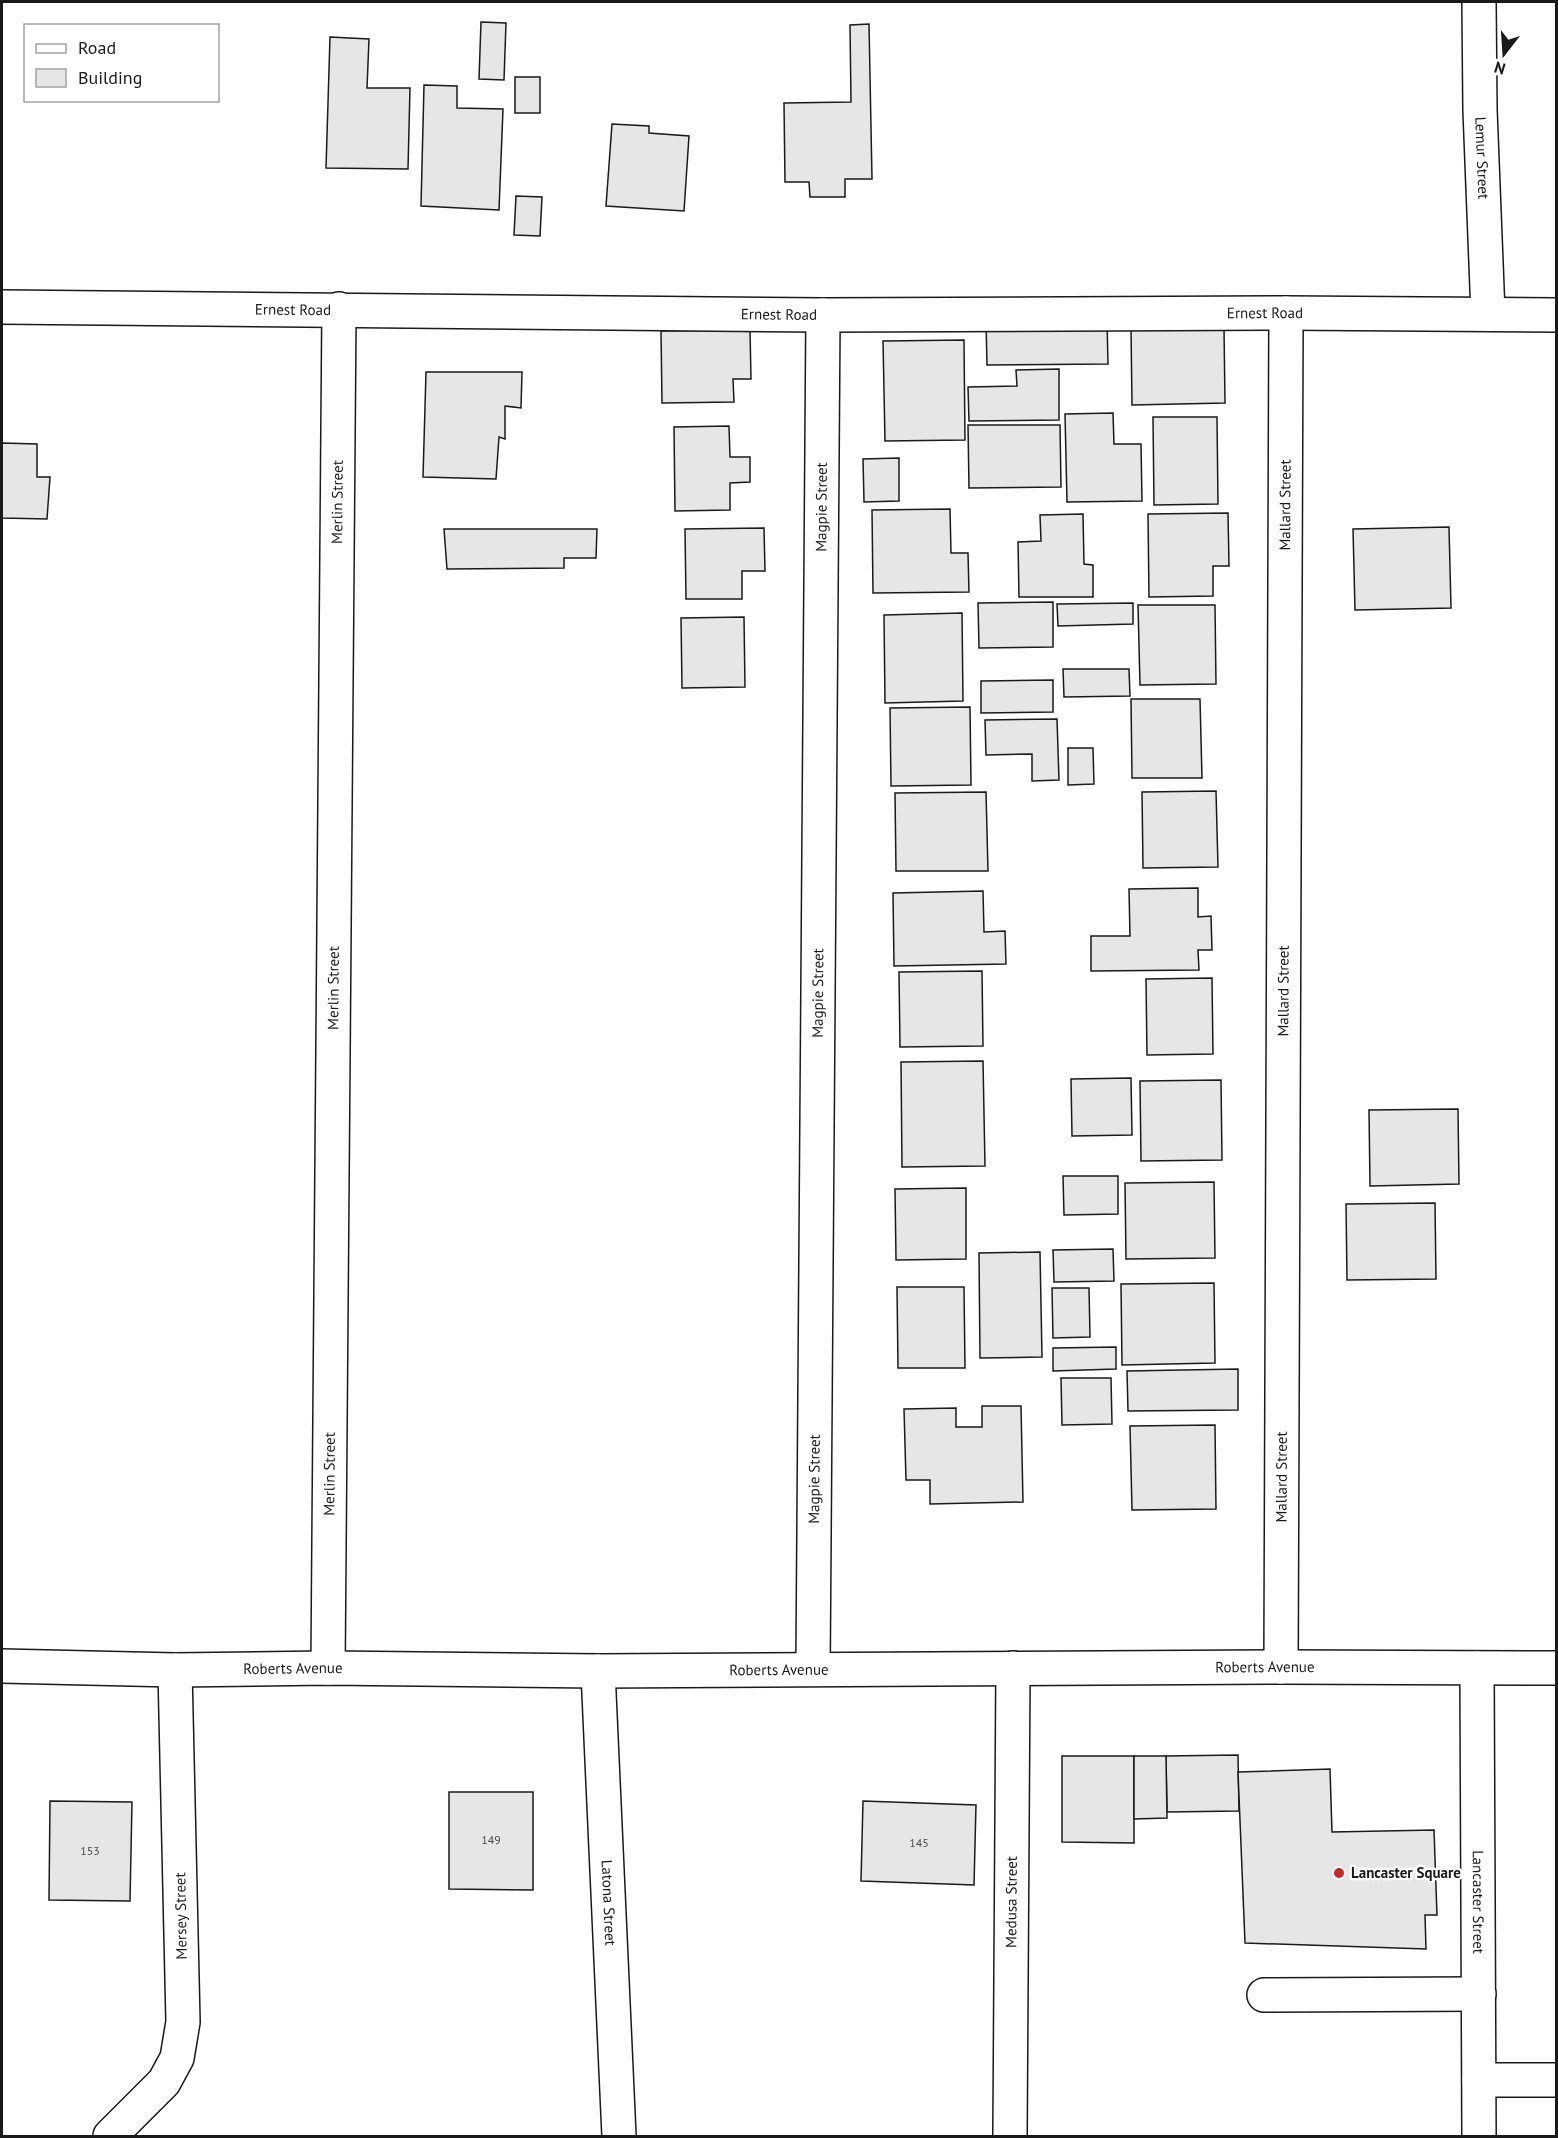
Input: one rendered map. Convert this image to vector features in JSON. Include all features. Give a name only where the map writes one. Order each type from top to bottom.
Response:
[{"type":"street","name":"Lemur Street","points":[[1479,2],[1488,314]]},
{"type":"street","name":"Ernest Road","points":[[2,307],[823,315],[1286,313],[1557,315]]},
{"type":"street","name":"Merlin Street","points":[[328,1668],[339,309]]},
{"type":"street","name":"Mallard Street","points":[[1281,1667],[1286,313]]},
{"type":"street","name":"Magpie Street","points":[[813,1669],[823,315]]},
{"type":"street","name":"Roberts Avenue","points":[[2,1666],[175,1670],[328,1668],[598,1671],[1281,1667],[1557,1668]]},
{"type":"street","name":"Medusa Street","points":[[1010,2136],[1013,1668]]},
{"type":"street","name":"Lancaster Street","points":[[1477,1668],[1479,2136]]},
{"type":"street","name":"Mersey Street","points":[[110,2136],[164,2082],[177,2058],[183,2022],[175,1670]]},
{"type":"street","name":"Latona Street","points":[[598,1671],[619,2136]]},
{"type":"street","points":[[1264,1995],[1479,1994]]},
{"type":"street","points":[[1479,2080],[1557,2080]]},
{"type":"building","points":[[481,22],[506,23],[504,80],[479,79]]},
{"type":"building","points":[[869,24],[872,179],[845,179],[845,197],[810,197],[809,182],[785,182],[784,103],[851,102],[850,25]]},
{"type":"building","points":[[330,37],[369,39],[367,88],[410,88],[408,169],[326,168]]},
{"type":"building","points":[[515,77],[540,77],[540,113],[515,113]]},
{"type":"building","points":[[424,85],[457,86],[457,108],[503,109],[499,210],[421,206]]},
{"type":"building","points":[[612,124],[649,126],[649,133],[689,136],[684,211],[606,206]]},
{"type":"building","points":[[516,196],[542,197],[540,236],[514,235]]},
{"type":"building","points":[[1107,319],[1108,364],[987,365],[986,321]]},
{"type":"building","points":[[1224,327],[1225,403],[1132,405],[1131,328]]},
{"type":"building","points":[[750,330],[751,379],[733,379],[734,402],[662,403],[661,331]]},
{"type":"building","points":[[964,340],[965,440],[885,441],[883,341]]},
{"type":"building","points":[[1059,369],[1059,420],[969,421],[968,387],[1017,386],[1016,370]]},
{"type":"building","points":[[426,372],[522,372],[521,408],[505,406],[505,439],[499,437],[496,479],[423,477]]},
{"type":"building","points":[[1113,413],[1114,444],[1141,444],[1142,501],[1067,502],[1065,414]]},
{"type":"building","points":[[1153,417],[1217,417],[1218,504],[1154,505]]},
{"type":"building","points":[[968,425],[1060,425],[1061,487],[969,488]]},
{"type":"building","points":[[729,426],[730,457],[750,457],[750,482],[730,483],[730,510],[675,511],[674,427]]},
{"type":"building","points":[[2,443],[37,444],[37,477],[50,477],[47,519],[2,518]]},
{"type":"building","points":[[899,458],[899,501],[864,502],[863,459]]},
{"type":"building","points":[[950,509],[951,553],[968,553],[969,592],[873,593],[872,510]]},
{"type":"building","points":[[1228,513],[1229,566],[1213,566],[1213,596],[1149,597],[1148,514]]},
{"type":"building","points":[[1083,514],[1084,564],[1093,565],[1093,597],[1019,597],[1018,542],[1041,541],[1040,515]]},
{"type":"building","points":[[1449,527],[1451,608],[1355,610],[1353,529]]},
{"type":"building","points":[[764,528],[765,571],[742,571],[742,599],[686,599],[685,529]]},
{"type":"building","points":[[444,529],[597,529],[596,558],[564,558],[564,568],[447,569]]},
{"type":"building","points":[[1053,602],[1053,647],[979,648],[978,603]]},
{"type":"building","points":[[1133,603],[1133,624],[1058,626],[1057,604]]},
{"type":"building","points":[[1138,605],[1215,605],[1216,684],[1140,685]]},
{"type":"building","points":[[962,613],[963,701],[885,703],[884,615]]},
{"type":"building","points":[[744,617],[745,687],[682,688],[681,618]]},
{"type":"building","points":[[1063,669],[1129,669],[1130,696],[1064,697]]},
{"type":"building","points":[[1053,680],[1053,712],[981,713],[981,681]]},
{"type":"building","points":[[1131,699],[1200,699],[1202,778],[1132,778]]},
{"type":"building","points":[[970,707],[971,785],[891,786],[890,708]]},
{"type":"building","points":[[1057,719],[1059,780],[1032,781],[1032,754],[986,755],[985,720]]},
{"type":"building","points":[[1068,748],[1093,748],[1094,784],[1068,785]]},
{"type":"building","points":[[1216,791],[1218,867],[1143,868],[1142,792]]},
{"type":"building","points":[[986,792],[988,871],[896,871],[895,793]]},
{"type":"building","points":[[1198,888],[1198,917],[1211,916],[1212,950],[1198,950],[1199,970],[1091,971],[1091,936],[1130,936],[1129,889]]},
{"type":"building","points":[[983,891],[984,932],[1005,931],[1006,964],[894,966],[893,893]]},
{"type":"building","points":[[982,971],[983,1046],[900,1047],[899,972]]},
{"type":"building","points":[[1212,978],[1213,1054],[1147,1055],[1146,979]]},
{"type":"building","points":[[983,1061],[985,1166],[902,1167],[901,1062]]},
{"type":"building","points":[[1131,1078],[1132,1135],[1072,1136],[1071,1079]]},
{"type":"building","points":[[1221,1080],[1222,1160],[1141,1161],[1140,1081]]},
{"type":"building","points":[[1458,1109],[1459,1184],[1370,1186],[1369,1110]]},
{"type":"building","points":[[1063,1176],[1118,1176],[1118,1214],[1064,1215]]},
{"type":"building","points":[[1214,1182],[1215,1258],[1126,1259],[1125,1183]]},
{"type":"building","points":[[966,1188],[966,1259],[896,1260],[895,1189]]},
{"type":"building","points":[[1435,1203],[1436,1279],[1347,1280],[1346,1204]]},
{"type":"building","points":[[1113,1249],[1114,1281],[1054,1282],[1053,1250]]},
{"type":"building","points":[[1040,1252],[1042,1357],[980,1358],[979,1253]]},
{"type":"building","points":[[1214,1283],[1215,1363],[1122,1365],[1121,1284]]},
{"type":"building","points":[[897,1287],[964,1287],[965,1368],[898,1368]]},
{"type":"building","points":[[1052,1288],[1089,1288],[1090,1337],[1053,1338]]},
{"type":"building","points":[[1116,1347],[1116,1369],[1053,1371],[1053,1348]]},
{"type":"building","points":[[1238,1369],[1238,1410],[1128,1411],[1127,1371]]},
{"type":"building","points":[[1061,1378],[1111,1378],[1112,1424],[1062,1425]]},
{"type":"building","points":[[982,1406],[1021,1406],[1023,1502],[930,1504],[930,1480],[906,1480],[904,1409],[956,1408],[956,1427],[982,1427]]},
{"type":"building","points":[[1215,1425],[1216,1509],[1132,1510],[1130,1426]]},
{"type":"building","points":[[1238,1755],[1239,1811],[1167,1812],[1166,1756]]},
{"type":"building","points":[[1062,1756],[1134,1756],[1134,1843],[1062,1842]]},
{"type":"building","points":[[1134,1756],[1166,1756],[1167,1818],[1134,1819]]},
{"type":"building","name":"Lancaster Square","points":[[1330,1769],[1332,1832],[1434,1830],[1437,1915],[1425,1915],[1426,1949],[1245,1943],[1238,1772]]},
{"type":"building","points":[[449,1792],[533,1792],[533,1890],[449,1889]]},
{"type":"building","points":[[50,1801],[132,1802],[130,1901],[49,1900]]},
{"type":"building","points":[[863,1801],[976,1805],[974,1885],[861,1881]]},
{"type":"place","name":"Lancaster Square","points":[[1339,1873]]}]
